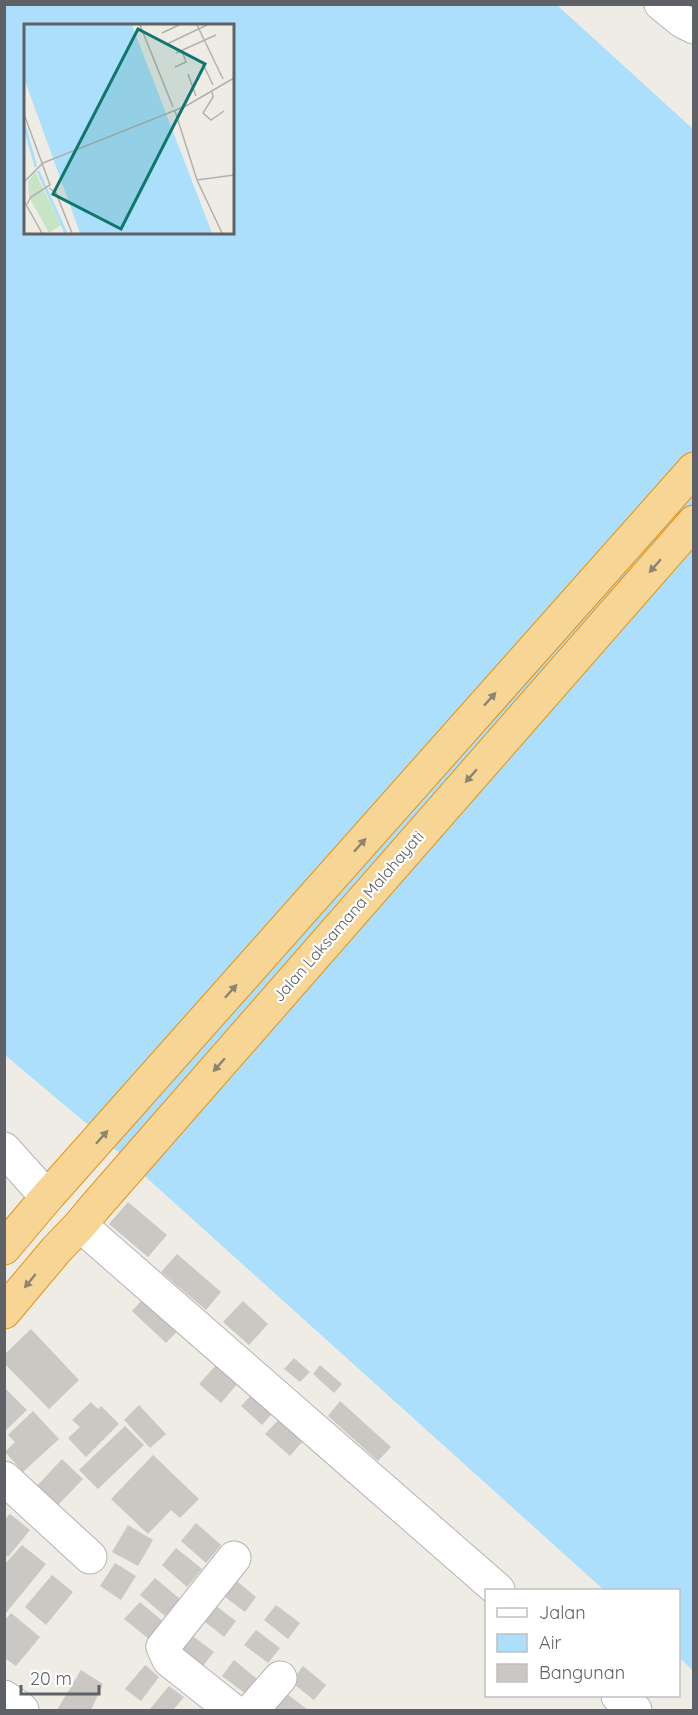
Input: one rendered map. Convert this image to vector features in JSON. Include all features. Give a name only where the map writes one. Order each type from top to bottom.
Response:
[{"type":"highway","points":[[4,1248],[693,469]]},
{"type":"highway","name":"Jalan Laksamana Malahayati","points":[[4,1312],[693,522]]},
{"type":"street","points":[[661,4],[693,27]]},
{"type":"street","points":[[4,1149],[55,1189]]},
{"type":"street","points":[[87,1216],[497,1589]]},
{"type":"street","points":[[4,1478],[90,1557]]},
{"type":"street","points":[[232,1710],[169,1659],[163,1647],[234,1558]]},
{"type":"street","points":[[252,1710],[280,1678]]},
{"type":"street","points":[[4,1697],[22,1710]]},
{"type":"street","points":[[620,1697],[635,1710]]},
{"type":"water","points":[[4,5],[557,5],[693,129],[693,1671],[680,1658],[680,1589],[603,1589],[87,1124],[5,1055]]},
{"type":"building","points":[[128,1202],[167,1235],[148,1257],[109,1224]]},
{"type":"building","points":[[177,1254],[221,1292],[206,1310],[161,1272]]},
{"type":"building","points":[[148,1293],[183,1325],[166,1343],[132,1311]]},
{"type":"building","points":[[243,1301],[268,1324],[249,1345],[223,1322]]},
{"type":"building","points":[[31,1329],[79,1380],[49,1409],[4,1363],[4,1355]]},
{"type":"building","points":[[294,1358],[310,1372],[300,1382],[284,1369]]},
{"type":"building","points":[[218,1363],[239,1382],[221,1403],[199,1384]]},
{"type":"building","points":[[320,1365],[342,1384],[334,1393],[313,1374]]},
{"type":"building","points":[[4,1387],[27,1410],[4,1432]]},
{"type":"building","points":[[254,1392],[275,1410],[262,1425],[241,1406]]},
{"type":"building","points":[[340,1401],[391,1447],[378,1461],[328,1416]]},
{"type":"building","points":[[91,1402],[98,1409],[101,1406],[119,1424],[86,1457],[68,1438],[80,1427],[72,1420]]},
{"type":"building","points":[[139,1405],[166,1434],[150,1448],[124,1420]]},
{"type":"building","points":[[33,1411],[59,1439],[23,1472],[5,1452],[15,1442],[8,1435]]},
{"type":"building","points":[[284,1414],[308,1435],[290,1456],[265,1434]]},
{"type":"building","points":[[125,1426],[144,1445],[98,1489],[79,1470]]},
{"type":"building","points":[[153,1455],[199,1499],[180,1518],[171,1510],[148,1534],[111,1499]]},
{"type":"building","points":[[62,1459],[83,1479],[56,1507],[36,1487]]},
{"type":"building","points":[[10,1514],[30,1530],[8,1557],[4,1554],[4,1520]]},
{"type":"building","points":[[196,1523],[221,1545],[206,1563],[181,1541]]},
{"type":"building","points":[[128,1525],[153,1540],[138,1566],[112,1552]]},
{"type":"building","points":[[22,1545],[46,1564],[6,1613],[4,1612],[4,1565]]},
{"type":"building","points":[[176,1548],[202,1569],[187,1587],[162,1565]]},
{"type":"building","points":[[115,1563],[136,1576],[121,1600],[100,1586]]},
{"type":"building","points":[[52,1575],[73,1592],[46,1625],[25,1607]]},
{"type":"building","points":[[155,1578],[180,1599],[165,1616],[140,1595]]},
{"type":"building","points":[[233,1578],[256,1597],[245,1612],[221,1594]]},
{"type":"building","points":[[140,1602],[165,1623],[150,1640],[124,1619]]},
{"type":"building","points":[[212,1603],[236,1621],[224,1637],[200,1618]]},
{"type":"building","points":[[276,1605],[300,1623],[288,1639],[264,1620]]},
{"type":"building","points":[[11,1613],[40,1637],[16,1666],[6,1659],[4,1661],[4,1621]]},
{"type":"building","points":[[256,1630],[280,1648],[268,1663],[244,1645]]},
{"type":"building","points":[[190,1634],[214,1652],[202,1667],[178,1649]]},
{"type":"building","points":[[234,1660],[257,1679],[246,1694],[222,1676]]},
{"type":"building","points":[[145,1665],[159,1677],[141,1701],[125,1689]]},
{"type":"building","points":[[303,1666],[326,1685],[314,1700],[291,1682]]},
{"type":"building","points":[[81,1670],[103,1684],[91,1710],[57,1710]]},
{"type":"building","points":[[169,1686],[184,1697],[173,1710],[150,1709]]},
{"type":"building","points":[[283,1691],[308,1710],[276,1710],[271,1706]]}]
